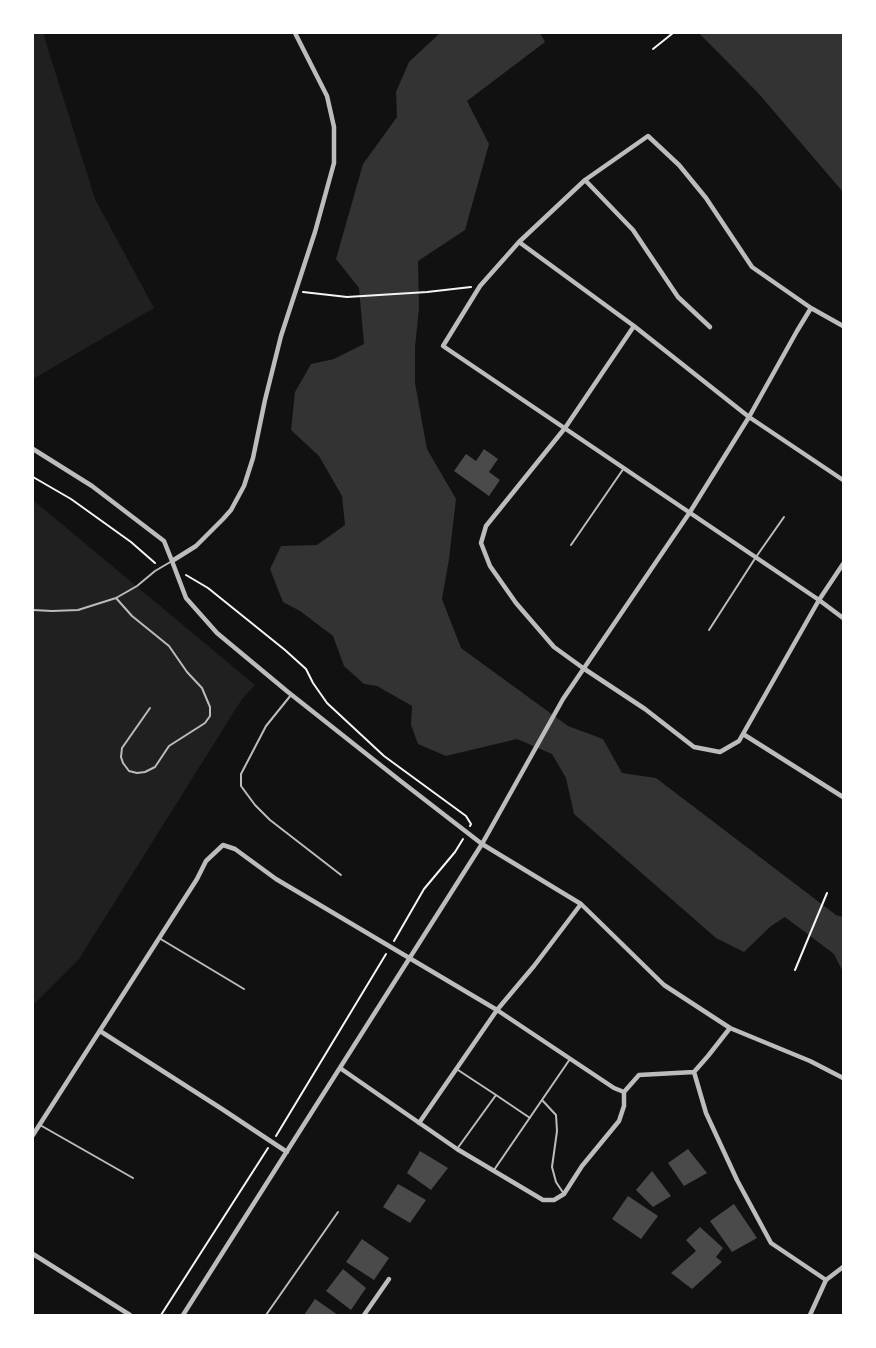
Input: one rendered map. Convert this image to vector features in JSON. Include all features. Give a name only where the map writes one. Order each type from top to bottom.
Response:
[{"type":"street","points":[[172,561],[196,546],[223,519],[231,510],[244,486],[253,458],[281,336],[315,232],[334,163],[334,127],[327,96],[295,33]]},
{"type":"street","points":[[843,326],[811,308],[752,267],[699,190],[679,165],[648,135],[585,180],[519,242],[480,286],[443,346],[843,618]]},
{"type":"street","points":[[585,180],[633,230],[678,297],[710,327]]},
{"type":"street","points":[[519,242],[634,326],[749,417],[842,477]]},
{"type":"street","points":[[183,1315],[482,844],[563,699],[690,512],[749,417],[811,308]]},
{"type":"street","points":[[634,326],[565,428],[486,526],[481,543],[490,566],[516,603],[554,647],[645,709],[694,747],[720,752],[739,741],[819,600],[843,564]]},
{"type":"street","points":[[33,450],[92,486],[164,541],[186,598],[217,633],[291,695],[482,844],[581,904],[664,985],[730,1028],[810,1061],[843,1078]]},
{"type":"street","points":[[743,734],[843,797]]},
{"type":"street","points":[[33,1136],[206,861],[223,845],[235,849],[276,879],[496,1010],[614,1088],[624,1092]]},
{"type":"street","points":[[419,1123],[496,1010],[534,966],[581,904]]},
{"type":"street","points":[[340,1068],[457,1149],[543,1200],[554,1200],[564,1194],[582,1166],[619,1121],[624,1106],[624,1092],[639,1075],[694,1072],[730,1028]]},
{"type":"street","points":[[100,1031],[286,1152]]},
{"type":"street","points":[[694,1072],[706,1113],[737,1180],[771,1243],[826,1280]]},
{"type":"street","points":[[33,1254],[130,1315]]},
{"type":"street","points":[[810,1315],[826,1280],[843,1267]]},
{"type":"street","points":[[364,1315],[389,1279]]},
{"type":"lane","points":[[571,545],[624,468]]},
{"type":"lane","points":[[709,630],[784,517]]},
{"type":"lane","points":[[33,610],[78,610],[116,598],[172,561]]},
{"type":"lane","points":[[116,598],[132,616],[169,646],[202,688],[210,706],[210,716],[205,723],[169,746],[155,767],[136,773],[129,771],[123,763],[122,748],[150,708]]},
{"type":"lane","points":[[291,695],[266,726],[241,774],[241,786],[270,820],[341,874]]},
{"type":"lane","points":[[159,938],[244,989]]},
{"type":"lane","points":[[494,1170],[570,1059]]},
{"type":"lane","points":[[456,1069],[530,1118]]},
{"type":"lane","points":[[457,1149],[496,1095]]},
{"type":"lane","points":[[542,1100],[556,1115],[557,1131],[552,1167],[556,1182],[564,1194]]},
{"type":"lane","points":[[40,1125],[134,1178]]},
{"type":"lane","points":[[266,1315],[338,1212]]},
{"type":"path","points":[[653,48],[673,33]]},
{"type":"path","points":[[296,291],[347,297],[480,286]]},
{"type":"path","points":[[33,477],[71,499],[156,563],[164,565]]},
{"type":"path","points":[[161,1315],[272,1142],[424,889],[455,852],[471,824],[466,816],[384,756],[327,704],[306,669],[285,650],[208,588],[175,568]]},
{"type":"path","points":[[795,970],[827,894]]},
{"type":"shaded area","points":[[33,33],[43,33],[95,199],[154,308],[33,379]]},
{"type":"shaded area","points":[[440,33],[540,33],[545,42],[467,101],[489,144],[465,230],[418,261],[419,308],[415,347],[415,383],[427,449],[456,499],[442,599],[461,648],[568,726],[603,739],[622,773],[656,778],[836,915],[843,917],[843,972],[834,954],[785,917],[771,926],[744,952],[716,938],[574,814],[566,778],[552,754],[517,739],[446,756],[418,744],[411,725],[412,706],[377,686],[364,684],[344,666],[333,636],[300,611],[283,602],[270,569],[281,546],[317,545],[345,525],[342,496],[319,456],[291,430],[295,392],[311,364],[334,359],[364,344],[359,288],[336,259],[363,164],[397,117],[396,92],[409,62]]},
{"type":"shaded area","points":[[699,33],[843,33],[843,192],[759,94]]},
{"type":"shaded area","points":[[33,500],[255,685],[242,699],[79,959],[33,1005]]},
{"type":"building","points":[[484,449],[498,459],[489,472],[500,480],[489,496],[454,471],[466,454],[476,461]]},
{"type":"building","points":[[688,1149],[707,1173],[684,1186],[668,1163]]},
{"type":"building","points":[[420,1151],[448,1168],[431,1190],[407,1173]]},
{"type":"building","points":[[652,1171],[671,1196],[653,1207],[636,1190]]},
{"type":"building","points":[[398,1184],[426,1200],[410,1223],[383,1207]]},
{"type":"building","points":[[628,1196],[658,1216],[641,1239],[612,1219]]},
{"type":"building","points":[[734,1204],[757,1238],[732,1252],[710,1221]]},
{"type":"building","points":[[700,1227],[723,1248],[716,1257],[722,1262],[692,1289],[671,1273],[696,1251],[686,1240]]},
{"type":"building","points":[[362,1239],[389,1258],[374,1280],[346,1262]]},
{"type":"building","points":[[343,1269],[366,1288],[351,1310],[326,1291]]},
{"type":"building","points":[[315,1299],[338,1315],[304,1315]]}]
